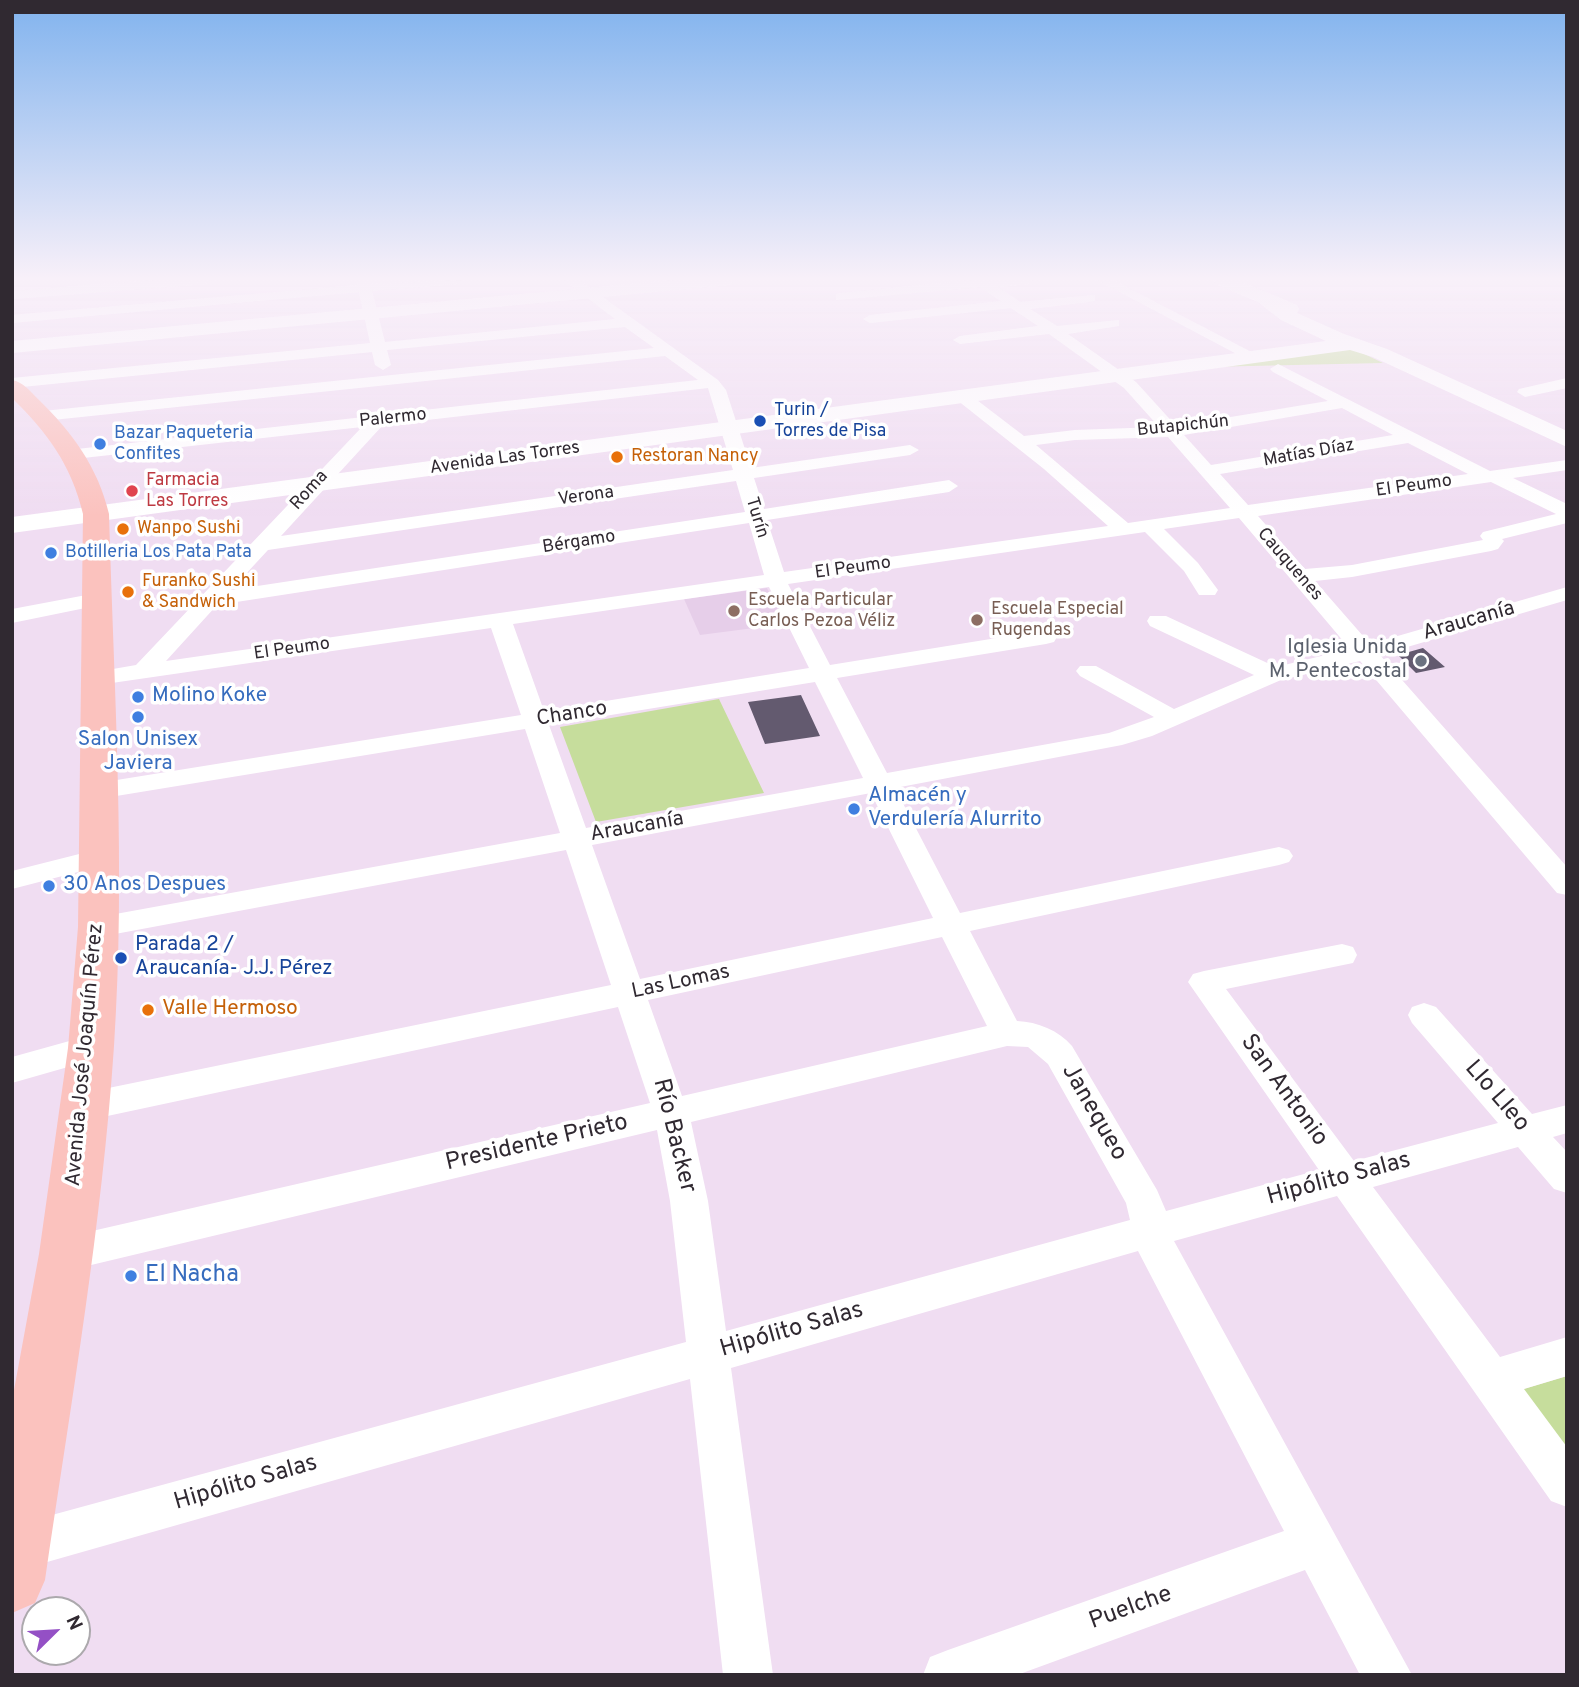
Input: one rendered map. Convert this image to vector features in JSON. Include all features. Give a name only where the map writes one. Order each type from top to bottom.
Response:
[{"type":"main road","name":"Avenida Las Torres","points":[[96,521],[202,499],[729,430],[1240,359]]},
{"type":"main road","points":[[1393,359],[1567,440]]},
{"type":"main road","points":[[1355,368],[1411,367]]},
{"type":"main road","name":"Avenida Las Torres","points":[[1165,369],[1329,368]]},
{"type":"main road","name":"Avenida José Joaquín Pérez","points":[[15,392],[43,416],[74,454],[90,489],[96,521],[99,858],[99,927],[91,1048],[66,1254],[15,1563]]},
{"type":"main road","points":[[12,525],[96,521]]},
{"type":"main road","points":[[12,547],[96,521]]},
{"type":"street","points":[[15,392],[284,359]]},
{"type":"street","points":[[381,359],[388,393]]},
{"type":"street","points":[[43,416],[388,393],[616,359]]},
{"type":"street","points":[[679,359],[712,383]]},
{"type":"street","name":"Cauquenes","points":[[1095,359],[1120,376],[1207,471],[1567,886]]},
{"type":"street","points":[[1278,369],[1567,514]]},
{"type":"street","name":"Palermo","points":[[74,454],[712,383]]},
{"type":"street","name":"Turín","points":[[712,383],[720,394],[776,581]]},
{"type":"street","points":[[1525,392],[1567,383]]},
{"type":"street","name":"Roma","points":[[144,671],[378,421],[388,393]]},
{"type":"street","points":[[963,397],[1125,530]]},
{"type":"street","name":"Butapichún","points":[[1020,442],[1084,434],[1171,432],[1345,403]]},
{"type":"street","name":"Verona","points":[[261,545],[743,475],[915,454],[894,435]]},
{"type":"street","name":"Matías Díaz","points":[[1207,471],[1411,437]]},
{"type":"street","name":"El Peumo","points":[[97,678],[1567,465]]},
{"type":"street","name":"Bérgamo","points":[[210,600],[755,515],[942,480],[965,500]]},
{"type":"street","points":[[1298,576],[1352,571],[1492,545],[1490,536],[1493,534],[1567,514]]},
{"type":"street","points":[[1150,526],[1191,567],[1207,590]]},
{"type":"street","points":[[776,581],[1007,1034]]},
{"type":"street","name":"Araucanía","points":[[99,927],[1113,740],[1143,731],[1273,675],[1365,653],[1567,593]]},
{"type":"street","points":[[12,616],[97,599]]},
{"type":"street","name":"Río Backer","points":[[500,620],[671,1113],[689,1201],[748,1675]]},
{"type":"street","points":[[1158,621],[1273,675]]},
{"type":"street","name":"Chanco","points":[[98,791],[1046,638]]},
{"type":"street","points":[[1088,671],[1173,718]]},
{"type":"street","name":"Las Lomas","points":[[83,1107],[1279,856]]},
{"type":"street","points":[[12,880],[99,858]]},
{"type":"street","name":"San Antonio","points":[[1342,955],[1204,982],[1567,1485]]},
{"type":"street","name":"Llo Lleo","points":[[1424,1015],[1567,1178]]},
{"type":"street","name":"Presidente Prieto","points":[[66,1254],[1007,1034]]},
{"type":"street","name":"Janequeo","points":[[1007,1034],[1038,1037],[1055,1048],[1144,1201],[1158,1252],[1387,1675]]},
{"type":"street","points":[[12,1070],[91,1048]]},
{"type":"street","name":"Hipólito Salas","points":[[15,1563],[707,1355],[1567,1119]]},
{"type":"street","points":[[1491,1380],[1567,1356]]},
{"type":"street","name":"Puelche","points":[[948,1675],[1315,1543]]},
{"type":"shaded area","name":"Escuela Particular Carlos Pezoa Véliz","points":[[767,588],[785,624],[700,635],[684,599]]},
{"type":"green space","points":[[1270,359],[1374,359],[1383,363],[1207,367]]},
{"type":"green space","points":[[719,699],[764,793],[596,822],[560,727]]},
{"type":"green space","points":[[1567,1376],[1567,1452],[1520,1390]]},
{"type":"building","name":"Iglesia Unida M. Pentecostal","points":[[1423,648],[1445,667],[1416,673],[1398,655]]},
{"type":"building","points":[[801,695],[820,736],[765,744],[748,702]]},
{"type":"place","name":"Turin / Torres de Pisa","points":[[760,421]]},
{"type":"place","name":"Bazar Paqueteria Confites","points":[[100,444]]},
{"type":"place","name":"Restoran Nancy","points":[[617,457]]},
{"type":"place","name":"Farmacia Las Torres","points":[[132,491]]},
{"type":"place","name":"Wanpo Sushi","points":[[123,529]]},
{"type":"place","name":"Botilleria Los Pata Pata","points":[[51,553]]},
{"type":"place","name":"Furanko Sushi & Sandwich","points":[[128,592]]},
{"type":"place","name":"Escuela Particular Carlos Pezoa Véliz","points":[[734,611]]},
{"type":"place","name":"Escuela Especial Rugendas","points":[[977,620]]},
{"type":"place","name":"Iglesia Unida M. Pentecostal","points":[[1421,661]]},
{"type":"place","name":"Molino Koke","points":[[138,697]]},
{"type":"place","name":"Salon Unisex Javiera","points":[[138,717]]},
{"type":"place","name":"Almacén y Verdulería Alurrito","points":[[854,809]]},
{"type":"place","name":"30 Anos Despues","points":[[49,886]]},
{"type":"place","name":"Parada 2 / Araucanía- J.J. Pérez","points":[[121,958]]},
{"type":"place","name":"Valle Hermoso","points":[[148,1010]]},
{"type":"place","name":"El Nacha","points":[[131,1276]]}]
